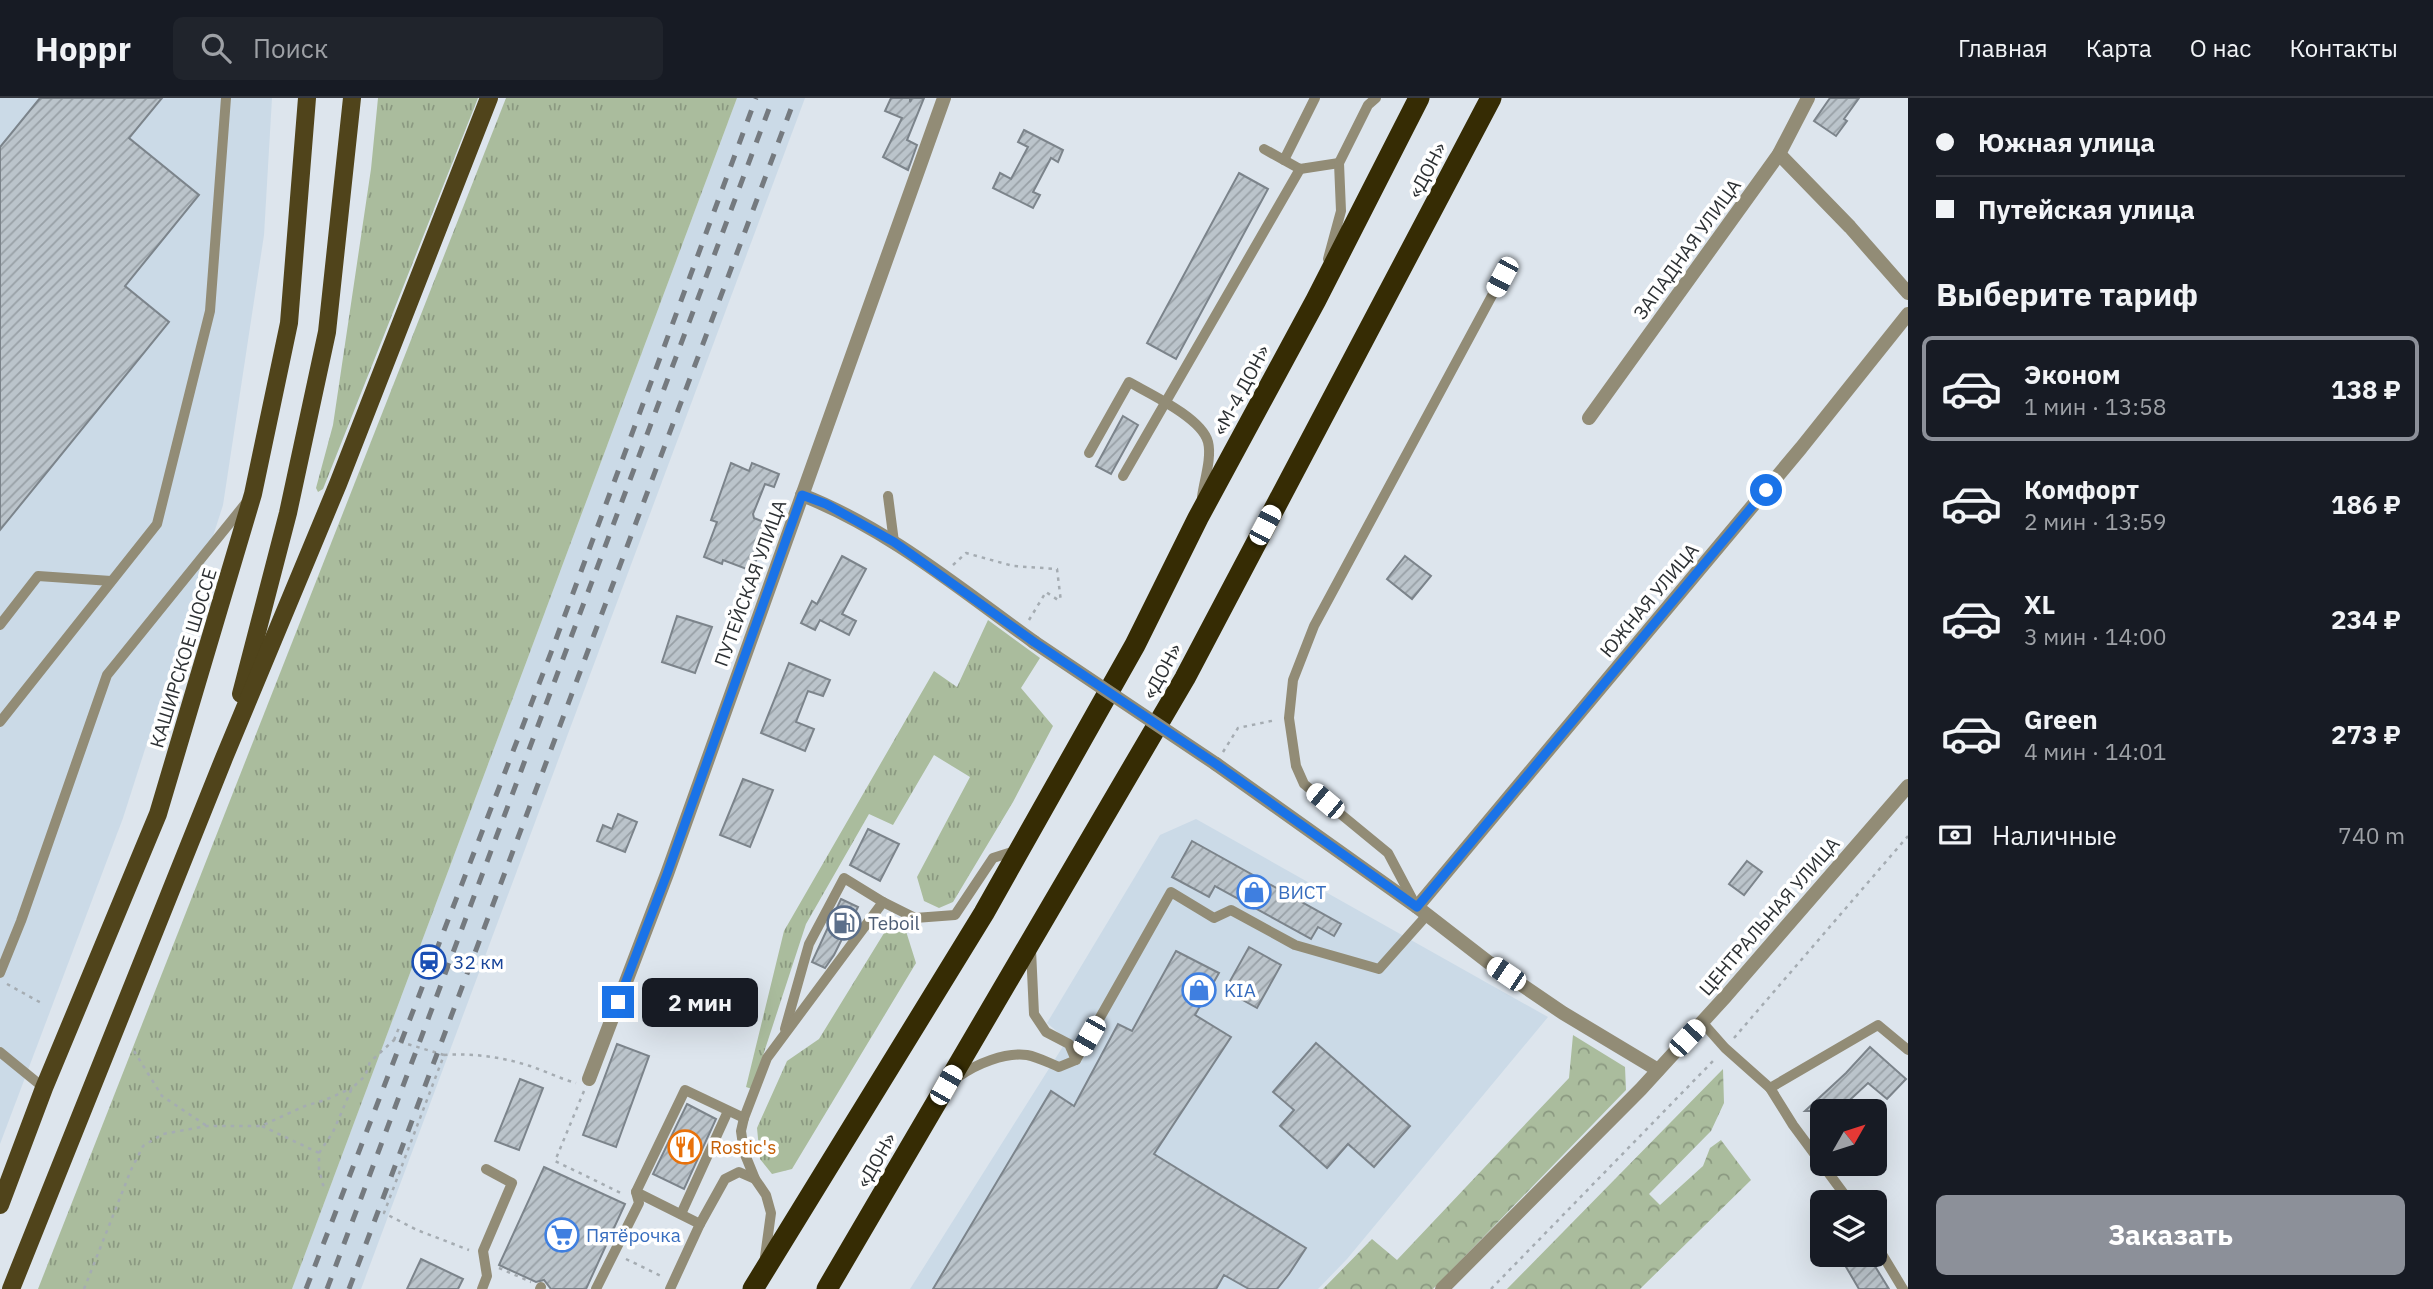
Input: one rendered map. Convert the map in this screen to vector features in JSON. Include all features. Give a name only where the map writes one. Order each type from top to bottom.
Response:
[{"type":"highway","name":"«М-4 ДОН»","points":[[1102,703],[1316,300],[1419,98]]},
{"type":"highway","name":"«ДОН»","points":[[827,1289],[1185,678],[1491,98]]},
{"type":"highway","name":"«ДОН»","points":[[758,1281],[984,913],[1102,703]]},
{"type":"main road","name":"КАШИРСКОЕ ШОССЕ","points":[[0,1205],[44,1088],[158,814],[253,494],[289,323],[307,98]]},
{"type":"main road","points":[[224,758],[288,513],[327,332],[352,98]]},
{"type":"main road","points":[[12,1289],[224,758],[338,484],[489,98]]},
{"type":"street","name":"ПУТЕЙСКАЯ УЛИЦА","points":[[589,1079],[667,874],[944,98]]},
{"type":"street","name":"ЗАПАДНАЯ УЛИЦА","points":[[1590,418],[1779,153],[1808,98]]},
{"type":"street","points":[[1779,153],[1908,293]]},
{"type":"street","name":"ЮЖНАЯ УЛИЦА","points":[[1422,911],[1908,314]]},
{"type":"street","points":[[802,495],[826,504],[894,542],[1034,642],[1220,758],[1488,962],[1658,1070]]},
{"type":"street","name":"ЦЕНТРАЛЬНАЯ УЛИЦА","points":[[1442,1289],[1615,1117],[1702,1022],[1908,786]]},
{"type":"lane","points":[[0,722],[156,524],[210,311],[226,98]]},
{"type":"lane","points":[[1284,160],[1315,98]]},
{"type":"lane","points":[[1316,300],[1341,211],[1339,163],[1370,100]]},
{"type":"lane","points":[[1265,149],[1300,169],[1339,163]]},
{"type":"lane","points":[[1123,476],[1300,169]]},
{"type":"lane","points":[[946,1085],[973,1066],[1006,1057],[1027,1055],[1059,1067],[1076,1060],[1171,892],[1214,918],[1231,910],[1295,945],[1379,969],[1422,911],[1388,853],[1304,784],[1296,766],[1289,718],[1293,680],[1314,626],[1502,277]]},
{"type":"lane","points":[[1089,453],[1129,382],[1165,403],[1198,426],[1209,444],[1198,518]]},
{"type":"lane","points":[[0,973],[22,921],[107,675],[253,494]]},
{"type":"lane","points":[[888,496],[894,542]]},
{"type":"lane","points":[[0,625],[38,576],[111,582]]},
{"type":"lane","points":[[783,1037],[809,944],[844,878],[915,918],[955,915],[993,858],[1019,850]]},
{"type":"lane","points":[[758,1281],[772,1213],[744,1152],[741,1132],[744,1118],[767,1058],[883,902]]},
{"type":"lane","points":[[1031,941],[1034,1014],[1046,1032],[1069,1044],[1076,1060]]},
{"type":"lane","points":[[1702,1022],[1725,1048],[1770,1088],[1793,1125],[1841,1190]]},
{"type":"lane","points":[[1770,1088],[1878,1025],[1908,1050]]},
{"type":"lane","points":[[0,1052],[44,1088]]},
{"type":"lane","points":[[632,1194],[685,1090],[744,1118]]},
{"type":"lane","points":[[681,1214],[728,1111]]},
{"type":"lane","points":[[482,1289],[486,1276],[482,1251],[512,1183],[486,1169]]},
{"type":"lane","points":[[672,1286],[700,1224],[725,1179],[739,1172],[755,1179]]},
{"type":"lane","points":[[632,1194],[700,1224]]},
{"type":"lane","points":[[596,1289],[639,1203],[632,1194]]},
{"type":"lane","points":[[1887,1263],[1903,1289]]},
{"type":"path","points":[[942,576],[966,553],[1013,566],[1057,569],[1062,602],[1046,592],[1027,623]]},
{"type":"path","points":[[1220,758],[1238,728],[1289,718]]},
{"type":"path","points":[[1490,1289],[1725,1048],[1908,836]]},
{"type":"path","points":[[0,980],[43,1004]]},
{"type":"path","points":[[84,1289],[143,1146],[163,1134],[207,1126],[261,1126],[305,1106],[326,1101],[352,1088],[365,1076],[370,1062],[394,1040],[400,1025]]},
{"type":"path","points":[[394,1040],[444,1055],[470,1054],[527,1065],[575,1084],[589,1079]]},
{"type":"path","points":[[134,1051],[162,1096],[207,1126]]},
{"type":"path","points":[[444,1055],[384,1213],[417,1230],[475,1252],[493,1265],[540,1288]]},
{"type":"path","points":[[589,1079],[555,1161],[632,1194]]},
{"type":"path","points":[[328,1188],[323,1185],[319,1153],[333,1132],[352,1088]]},
{"type":"path","points":[[261,1126],[319,1153]]},
{"type":"path","points":[[614,1253],[672,1286]]},
{"type":"shaded area","points":[[0,98],[272,98],[264,235],[223,505],[123,818],[0,1144]]},
{"type":"shaded area","points":[[737,98],[805,98],[361,1289],[292,1289]]},
{"type":"shaded area","points":[[1196,819],[1548,1017],[1347,1259],[1318,1289],[910,1289],[1067,1040],[1047,1023],[1160,835]]},
{"type":"green space","points":[[378,98],[478,98],[323,489],[318,492],[316,488],[333,425],[371,169]]},
{"type":"green space","points":[[506,98],[737,98],[292,1289],[38,1289]]},
{"type":"green space","points":[[988,620],[1040,658],[1021,688],[1053,726],[1013,802],[953,902],[939,908],[924,901],[917,877],[970,777],[934,755],[893,825],[869,814],[806,924],[752,1089],[746,1087],[784,931],[934,671],[957,687]]},
{"type":"green space","points":[[889,925],[905,928],[916,963],[792,1169],[772,1174],[760,1159],[757,1128],[787,1061],[819,1039]]},
{"type":"green space","points":[[1573,1035],[1625,1067],[1626,1090],[1433,1289],[1323,1289],[1372,1239],[1397,1260],[1569,1078]]},
{"type":"green space","points":[[1723,1069],[1724,1103],[1711,1131],[1649,1194],[1660,1205],[1703,1166],[1710,1148],[1721,1140],[1751,1180],[1640,1289],[1507,1289]]},
{"type":"building","points":[[40,98],[162,98],[129,138],[199,195],[125,286],[169,322],[0,530],[0,147]]},
{"type":"building","points":[[891,98],[910,98],[910,102],[912,98],[924,98],[907,140],[917,145],[908,170],[883,157],[902,118],[885,111]]},
{"type":"building","points":[[1830,98],[1859,98],[1836,136],[1814,121]]},
{"type":"building","points":[[1024,130],[1063,150],[1058,162],[1051,158],[1033,192],[1040,195],[1033,208],[993,188],[1000,173],[1011,179],[1028,147],[1018,142]]},
{"type":"building","points":[[1239,173],[1268,189],[1176,359],[1147,343]]},
{"type":"building","points":[[1123,416],[1138,425],[1111,474],[1096,466]]},
{"type":"building","points":[[731,463],[749,471],[752,463],[779,474],[774,487],[765,484],[753,514],[754,518],[766,523],[753,556],[757,558],[752,571],[723,560],[722,564],[704,557],[717,522],[711,520]]},
{"type":"building","points":[[842,556],[866,569],[842,614],[856,621],[849,635],[820,620],[815,630],[801,623],[812,601],[817,604]]},
{"type":"building","points":[[1405,556],[1431,576],[1412,599],[1387,579]]},
{"type":"building","points":[[677,616],[712,627],[695,673],[662,662]]},
{"type":"building","points":[[789,663],[830,680],[823,696],[808,691],[796,722],[814,729],[805,751],[761,733]]},
{"type":"building","points":[[743,779],[773,790],[750,847],[720,835]]},
{"type":"building","points":[[618,814],[637,822],[625,852],[597,841],[603,825],[612,829]]},
{"type":"building","points":[[868,829],[899,844],[880,881],[850,865]]},
{"type":"building","name":"ВИСТ","points":[[1192,841],[1341,924],[1334,936],[1318,927],[1311,939],[1215,886],[1209,897],[1172,877]]},
{"type":"building","points":[[1747,861],[1762,872],[1744,895],[1729,884]]},
{"type":"building","points":[[841,899],[858,907],[825,968],[812,962]]},
{"type":"building","points":[[1249,947],[1281,965],[1257,1008],[1225,990]]},
{"type":"building","points":[[1176,951],[1219,973],[1195,1015],[1231,1037],[1154,1154],[1306,1248],[1289,1274],[1277,1289],[1249,1289],[1224,1275],[1216,1289],[933,1289],[1051,1091],[1074,1106],[1118,1024],[1132,1031]]},
{"type":"building","points":[[1316,1043],[1410,1126],[1374,1167],[1348,1144],[1327,1168],[1280,1126],[1294,1110],[1273,1092]]},
{"type":"building","points":[[617,1044],[649,1056],[616,1147],[583,1135]]},
{"type":"building","points":[[1870,1047],[1906,1079],[1887,1099],[1868,1083],[1851,1099],[1818,1099]]},
{"type":"building","points":[[520,1079],[543,1088],[519,1150],[495,1141]]},
{"type":"building","name":"Rostic's","points":[[687,1104],[716,1119],[684,1189],[653,1174]]},
{"type":"building","name":"Пятёрочка","points":[[544,1167],[625,1204],[586,1289],[551,1289],[544,1280],[536,1282],[499,1265]]},
{"type":"building","points":[[421,1259],[463,1279],[458,1289],[407,1289]]},
{"type":"building","points":[[1846,1267],[1875,1267],[1889,1289],[1859,1289]]},
{"type":"railway","points":[[306,1289],[552,650],[756,98]]},
{"type":"railway","points":[[327,1289],[773,98]]},
{"type":"railway","points":[[349,1289],[795,98]]},
{"type":"place","name":"ВИСТ","points":[[1254,892]]},
{"type":"place","name":"Teboil","points":[[844,923]]},
{"type":"place","name":"32 км","points":[[429,962]]},
{"type":"place","name":"KIA","points":[[1199,990]]},
{"type":"place","name":"Rostic's","points":[[685,1147]]},
{"type":"place","name":"Пятёрочка","points":[[562,1235]]},
{"type":"route","points":[[618,1002],[667,874],[802,495],[826,504],[894,542],[1034,642],[1216,764],[1417,907],[1766,490]]}]
